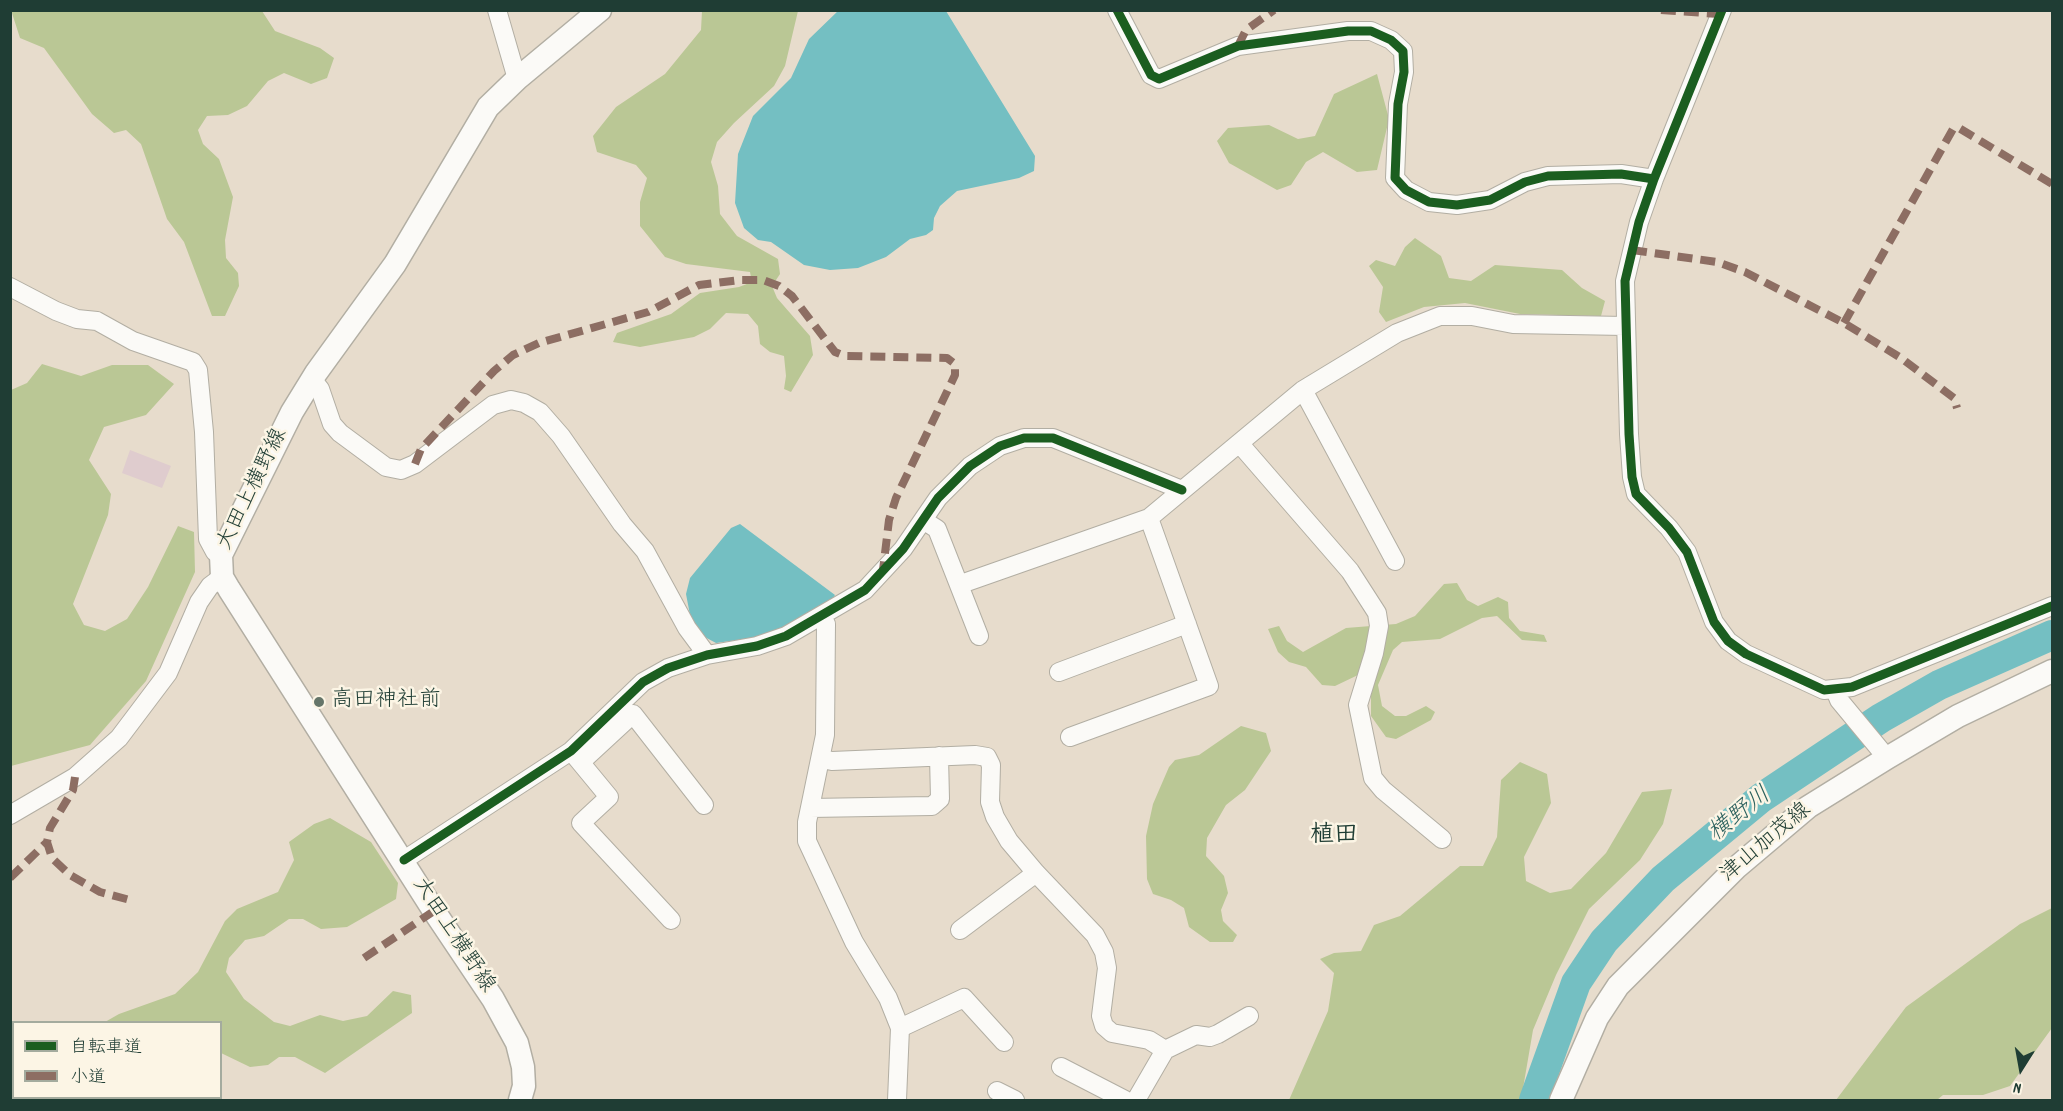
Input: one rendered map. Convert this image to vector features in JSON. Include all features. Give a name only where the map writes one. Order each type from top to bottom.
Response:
[{"type":"main road","name":"大田上横野線","points":[[520,1101],[524,1086],[523,1067],[517,1043],[493,999],[434,911],[404,860],[222,578],[221,555],[292,412],[312,379],[395,264],[488,107],[517,79],[600,10]]},
{"type":"main road","name":"津山加茂線","points":[[1561,1101],[1597,1018],[1618,986],[1737,867],[1881,749],[1958,716],[2052,671]]},
{"type":"street","points":[[496,10],[517,79]]},
{"type":"street","points":[[1117,10],[1151,75],[1159,79],[1238,46],[1348,31],[1371,32],[1391,39],[1403,51],[1404,72],[1398,104],[1395,178],[1406,190],[1429,202],[1457,205],[1490,200],[1525,182],[1548,176],[1621,174],[1654,178]]},
{"type":"street","points":[[1722,10],[1654,178],[1639,222],[1625,281],[1631,466],[1636,494],[1669,528],[1687,552],[1714,622],[1728,640],[1746,654],[1837,695],[1881,749]]},
{"type":"street","points":[[10,287],[56,312],[77,319],[97,321],[133,341],[193,362],[198,370],[204,432],[208,539],[215,552],[221,555]]},
{"type":"street","points":[[961,585],[1149,518],[1303,390],[1397,333],[1440,316],[1472,316],[1512,324],[1625,326]]},
{"type":"street","points":[[312,379],[320,389],[332,424],[340,433],[386,467],[401,470],[415,464],[493,405],[511,400],[524,403],[540,412],[561,436],[622,524],[645,551],[687,628],[707,656]]},
{"type":"street","points":[[1303,390],[1395,561]]},
{"type":"street","points":[[576,757],[643,682],[668,668],[707,656],[757,646],[786,636],[865,590],[883,573],[938,498],[970,466],[1000,446],[1024,438],[1053,438],[1182,490]]},
{"type":"street","points":[[1239,443],[1350,571],[1377,613],[1379,626],[1374,653],[1358,705],[1373,778],[1383,790],[1442,839]]},
{"type":"street","points":[[1070,737],[1209,686],[1149,518]]},
{"type":"street","points":[[923,520],[937,529],[980,636]]},
{"type":"street","points":[[10,815],[75,777],[119,738],[168,674],[199,602],[210,586],[222,578]]},
{"type":"street","points":[[1837,695],[2052,606]]},
{"type":"street","points":[[822,617],[826,624],[825,735],[822,759],[807,822],[807,841],[854,942],[888,998],[900,1028],[897,1101]]},
{"type":"street","points":[[1059,672],[1187,624]]},
{"type":"street","points":[[404,860],[576,757],[633,714],[704,805]]},
{"type":"street","points":[[810,808],[932,806],[940,799],[939,756]]},
{"type":"street","points":[[576,757],[609,797],[581,823],[671,920]]},
{"type":"street","points":[[822,759],[987,757],[991,765],[990,802],[995,817],[1009,841],[1095,935],[1104,952],[1107,968],[1101,1016],[1104,1026],[1112,1034],[1149,1040],[1165,1050]]},
{"type":"street","points":[[960,930],[1036,873]]},
{"type":"street","points":[[900,1028],[964,998],[1004,1042]]},
{"type":"street","points":[[1136,1101],[1165,1050],[1196,1035],[1210,1037],[1218,1034],[1249,1016]]},
{"type":"street","points":[[1060,1067],[1125,1101]]},
{"type":"street","points":[[997,1091],[1015,1101]]},
{"type":"green space","points":[[11,10],[262,11],[275,31],[320,48],[334,58],[327,78],[311,84],[284,73],[268,81],[247,106],[228,115],[207,116],[198,130],[203,144],[219,159],[233,197],[225,240],[226,258],[238,273],[239,286],[225,316],[212,316],[184,242],[167,219],[141,144],[126,130],[114,133],[92,114],[44,48],[20,38]]},
{"type":"green space","points":[[702,11],[798,11],[785,66],[774,86],[717,142],[711,162],[718,186],[720,214],[737,236],[778,259],[780,274],[772,286],[777,298],[810,336],[813,355],[791,392],[784,389],[786,376],[784,356],[770,352],[760,344],[758,326],[748,314],[726,313],[710,329],[694,337],[640,347],[613,342],[617,333],[671,314],[700,293],[739,287],[752,282],[750,272],[686,264],[665,257],[640,226],[640,202],[647,178],[636,165],[597,152],[593,136],[616,107],[665,74],[701,30]]},
{"type":"green space","points":[[1377,74],[1389,119],[1377,170],[1357,172],[1323,152],[1306,162],[1291,185],[1277,190],[1229,163],[1217,141],[1228,128],[1269,125],[1298,139],[1315,136],[1334,94]]},
{"type":"green space","points":[[1415,238],[1441,256],[1449,278],[1471,281],[1495,265],[1562,270],[1582,288],[1605,301],[1601,316],[1520,314],[1465,303],[1424,307],[1386,322],[1379,312],[1383,287],[1369,266],[1376,260],[1395,266],[1405,247]]},
{"type":"green space","points":[[42,364],[81,376],[112,365],[148,365],[174,384],[146,415],[104,427],[89,460],[111,494],[108,515],[73,604],[84,625],[105,631],[127,619],[148,587],[178,526],[194,532],[195,572],[146,681],[90,745],[11,766],[11,390],[27,383]]},
{"type":"green space","points":[[1457,583],[1467,600],[1478,606],[1498,597],[1508,602],[1509,618],[1520,631],[1544,635],[1547,642],[1522,640],[1497,616],[1482,618],[1440,639],[1402,642],[1393,650],[1378,685],[1382,706],[1395,716],[1406,716],[1426,706],[1435,712],[1431,720],[1396,739],[1386,737],[1371,716],[1371,686],[1358,675],[1335,686],[1322,685],[1306,667],[1289,662],[1278,652],[1268,629],[1279,626],[1287,641],[1303,652],[1346,628],[1396,624],[1415,616],[1444,584]]},
{"type":"green space","points":[[1241,726],[1266,733],[1271,751],[1245,790],[1226,805],[1207,838],[1206,856],[1224,876],[1228,893],[1221,910],[1223,921],[1237,935],[1233,942],[1210,942],[1189,927],[1184,908],[1171,900],[1153,894],[1147,879],[1146,836],[1153,804],[1169,767],[1175,760],[1199,755]]},
{"type":"green space","points":[[1520,762],[1547,774],[1551,803],[1524,857],[1526,881],[1550,893],[1571,889],[1606,853],[1642,792],[1672,789],[1663,824],[1640,860],[1589,909],[1556,975],[1533,1030],[1521,1100],[1289,1100],[1328,1011],[1334,973],[1320,959],[1334,953],[1361,951],[1374,925],[1400,916],[1460,866],[1483,866],[1497,837],[1501,780]]},
{"type":"green space","points":[[330,818],[371,842],[398,883],[396,899],[347,927],[321,929],[303,919],[289,919],[264,936],[245,940],[229,958],[226,972],[244,999],[274,1022],[290,1026],[320,1015],[343,1021],[367,1016],[393,991],[411,995],[412,1013],[325,1073],[295,1057],[279,1057],[268,1065],[250,1067],[222,1053],[222,1021],[107,1021],[119,1014],[175,994],[198,972],[225,921],[237,909],[278,892],[294,860],[289,842],[314,824]]},
{"type":"green space","points":[[2052,908],[2052,1028],[2010,1086],[1983,1095],[1943,1095],[1937,1100],[1836,1100],[1906,1007],[2020,924]]},
{"type":"water","points":[[839,10],[946,11],[1035,156],[1034,171],[1019,178],[957,191],[940,206],[934,218],[933,230],[926,235],[910,239],[886,257],[858,268],[830,270],[804,265],[771,242],[758,240],[744,228],[735,203],[738,154],[753,116],[791,78],[809,39]]},
{"type":"water","points":[[740,524],[835,595],[831,601],[797,622],[759,637],[716,643],[701,635],[690,615],[686,594],[690,578],[731,528]]},
{"type":"building","points":[[130,450],[171,466],[162,488],[122,473]]},
{"type":"waterway","name":"横野川","points":[[1534,1100],[1576,983],[1604,941],[1663,879],[1761,798],[1881,718],[1939,685],[2052,635]]},
{"type":"marked path","points":[[1238,46],[1246,30],[1274,10]]},
{"type":"marked path","points":[[1661,10],[1719,14]]},
{"type":"marked path","points":[[1844,323],[1953,129],[1959,128],[2052,184]]},
{"type":"marked path","points":[[1632,250],[1717,262],[1745,272],[1844,323],[1901,358],[1954,398],[1957,408]]},
{"type":"marked path","points":[[415,464],[421,449],[494,371],[513,355],[539,343],[648,312],[699,285],[763,280],[779,286],[792,296],[835,352],[845,356],[947,358],[955,364],[955,375],[896,498],[889,520],[883,570]]},
{"type":"marked path","points":[[75,777],[73,790],[50,828],[47,842],[52,858],[70,875],[100,892],[130,900]]},
{"type":"marked path","points":[[10,878],[47,842]]},
{"type":"marked path","points":[[364,958],[434,911]]},
{"type":"cycle path","points":[[1117,10],[1151,75],[1159,79],[1238,46],[1348,31],[1371,31],[1391,40],[1403,51],[1404,72],[1398,104],[1395,178],[1406,190],[1429,202],[1457,205],[1490,200],[1525,182],[1548,176],[1621,174],[1654,179]]},
{"type":"cycle path","points":[[1722,10],[1654,179],[1639,222],[1625,281],[1629,434],[1632,477],[1636,494],[1669,528],[1687,552],[1714,622],[1728,641],[1746,654],[1824,690],[1852,687],[2052,606]]},
{"type":"cycle path","points":[[404,860],[571,751],[643,682],[668,668],[707,655],[757,646],[786,636],[865,590],[903,549],[938,498],[970,466],[1000,446],[1024,438],[1053,438],[1182,490]]},
{"type":"place","name":"高田神社前","points":[[319,702]]},
{"type":"district","name":"植田","points":[[1334,838]]}]
